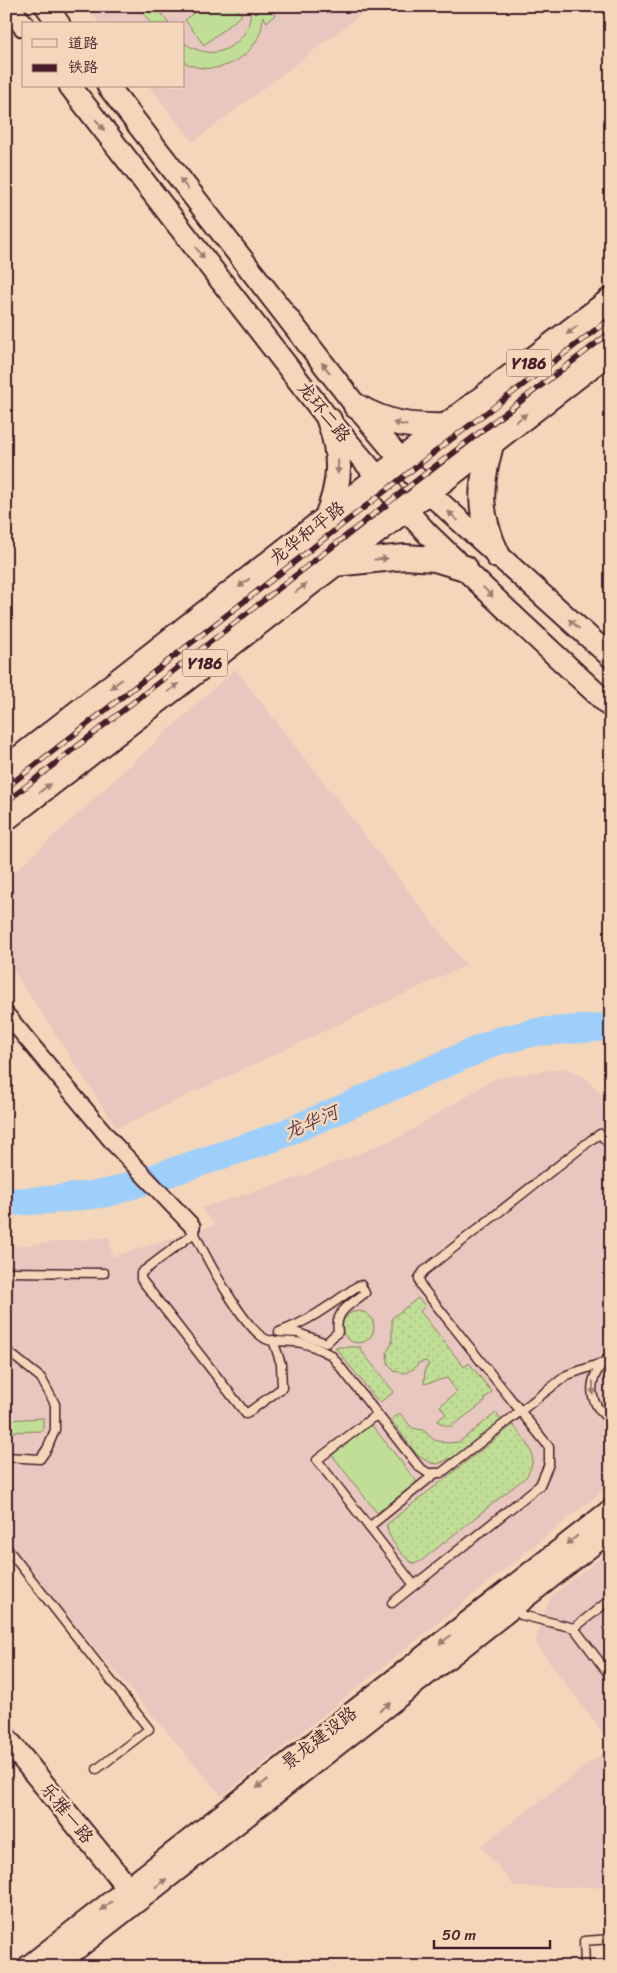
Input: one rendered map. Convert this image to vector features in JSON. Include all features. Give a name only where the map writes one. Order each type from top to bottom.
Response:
[{"type":"main road","points":[[8,6],[22,24]]},
{"type":"main road","points":[[46,6],[58,22]]},
{"type":"main road","name":"龙环二路","points":[[72,88],[329,420],[404,508],[464,568],[611,707]]},
{"type":"main road","name":"龙环二路","points":[[110,88],[356,406],[426,491],[611,657]]},
{"type":"main road","name":"龙华和平路","points":[[6,770],[378,478],[611,300]]},
{"type":"main road","name":"Y186","points":[[6,818],[404,508],[611,350]]},
{"type":"main road","points":[[356,406],[388,422],[410,426],[447,426]]},
{"type":"main road","points":[[326,519],[333,502],[338,480],[336,437],[329,420]]},
{"type":"main road","points":[[492,441],[484,471],[481,496],[488,535],[498,556]]},
{"type":"main road","points":[[333,564],[406,556],[435,559],[464,568]]},
{"type":"main road","name":"景龙建设路","points":[[28,1967],[611,1510]]},
{"type":"main road","name":"景龙建设路","points":[[53,1967],[611,1530]]},
{"type":"main road","name":"乐雅一路","points":[[6,1738],[128,1888]]},
{"type":"street","points":[[6,1014],[114,1144],[193,1230]]},
{"type":"lane","points":[[392,1603],[540,1485],[549,1464],[549,1447],[421,1286],[419,1278],[424,1271],[591,1140],[600,1134],[611,1146]]},
{"type":"lane","points":[[273,1340],[281,1364],[282,1388],[246,1414],[141,1279],[141,1274],[193,1230],[215,1276],[254,1330],[267,1340],[273,1340],[297,1342],[313,1346],[331,1355],[419,1467],[428,1473],[441,1473],[567,1375],[602,1363]]},
{"type":"lane","points":[[8,1274],[104,1273]]},
{"type":"lane","points":[[362,1285],[365,1293],[340,1313],[336,1322],[338,1332],[326,1342],[298,1333],[279,1332],[322,1311],[356,1287],[362,1285]]},
{"type":"lane","points":[[6,1350],[41,1378],[55,1404],[55,1430],[47,1449],[40,1459],[6,1457]]},
{"type":"lane","points":[[611,1355],[602,1363],[593,1380],[592,1389],[598,1408],[611,1420]]},
{"type":"lane","points":[[379,1416],[372,1418],[317,1460],[414,1585]]},
{"type":"lane","points":[[369,1527],[436,1473]]},
{"type":"lane","points":[[6,1547],[149,1729],[97,1769]]},
{"type":"lane","points":[[574,1628],[611,1599]]},
{"type":"lane","points":[[513,1606],[521,1615],[542,1622],[574,1628],[611,1677]]},
{"type":"lane","points":[[586,1967],[584,1941],[611,1939]]},
{"type":"shaded area","points":[[87,6],[372,6],[193,142],[151,88],[185,88],[185,22],[99,22]]},
{"type":"shaded area","points":[[235,669],[466,965],[117,1128],[6,959],[6,880]]},
{"type":"shaded area","points":[[564,1068],[585,1077],[611,1105],[611,1484],[222,1796],[75,1625],[6,1538],[6,1247],[109,1237],[112,1257],[215,1225],[201,1208],[309,1174],[402,1136],[494,1079]]},
{"type":"shaded area","points":[[611,1550],[611,1744],[535,1643],[550,1597]]},
{"type":"shaded area","points":[[611,1747],[611,1887],[515,1887],[481,1846]]},
{"type":"green space","points":[[138,6],[156,6],[168,22],[150,22]]},
{"type":"green space","points":[[202,6],[235,6],[242,15],[204,45],[185,20]]},
{"type":"green space","points":[[249,6],[269,6],[275,15],[267,22],[263,16],[261,30],[247,53],[236,61],[224,66],[211,68],[197,67],[185,62],[185,44],[200,51],[217,52],[224,50],[243,35],[247,29],[250,14]]},
{"type":"green space","points":[[418,1298],[425,1306],[420,1311],[464,1367],[469,1363],[492,1392],[484,1399],[486,1401],[452,1426],[446,1426],[437,1421],[446,1414],[440,1406],[457,1392],[447,1378],[424,1384],[425,1368],[429,1365],[426,1361],[418,1363],[415,1368],[405,1373],[394,1371],[388,1363],[387,1352],[392,1343],[392,1318]]},
{"type":"green space","points":[[358,1311],[364,1312],[369,1316],[373,1321],[373,1333],[369,1338],[364,1342],[358,1343],[352,1342],[347,1338],[343,1333],[342,1327],[343,1321],[347,1316],[352,1312]]},
{"type":"green space","points":[[335,1347],[361,1347],[360,1349],[394,1392],[379,1403]]},
{"type":"green space","points":[[400,1413],[412,1428],[423,1430],[434,1440],[447,1443],[459,1442],[496,1413],[502,1421],[456,1456],[438,1464],[431,1463],[418,1456],[391,1420]]},
{"type":"green space","points":[[43,1418],[43,1431],[6,1432],[6,1420]]},
{"type":"green space","points":[[371,1424],[417,1482],[377,1513],[332,1455]]},
{"type":"green space","points":[[513,1425],[527,1443],[532,1455],[532,1462],[526,1477],[421,1561],[414,1564],[392,1540],[387,1524]]},
{"type":"waterway","name":"龙华河","points":[[6,1202],[50,1200],[108,1193],[274,1138],[498,1041],[536,1032],[611,1027]]},
{"type":"railway","points":[[6,788],[449,441],[611,318]]},
{"type":"railway","points":[[6,802],[421,477],[611,332]]}]
